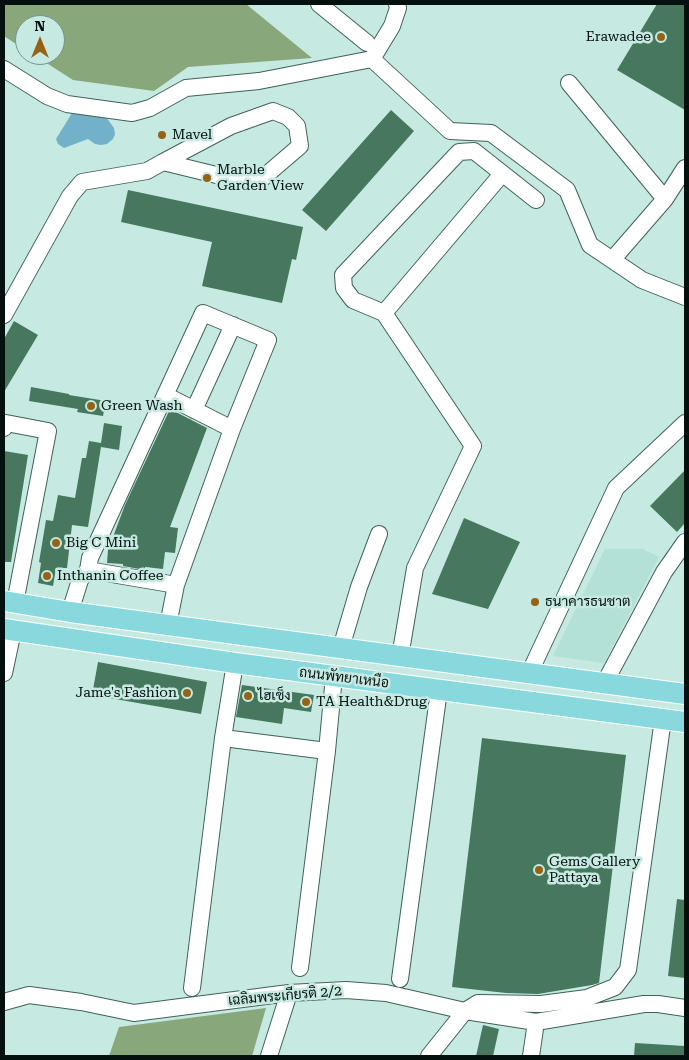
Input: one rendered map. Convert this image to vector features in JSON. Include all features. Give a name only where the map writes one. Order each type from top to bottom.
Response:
[{"type":"main road","name":"ถนนพัทยาเหนือ","points":[[10,602],[70,612],[685,694]]},
{"type":"main road","name":"ถนนพัทยาเหนือ","points":[[8,630],[234,663],[685,722]]},
{"type":"street","points":[[319,4],[367,43]]},
{"type":"street","points":[[4,69],[47,96],[67,104],[132,112],[150,108],[186,88],[259,81],[372,59],[392,26],[398,8],[397,4]]},
{"type":"street","points":[[372,59],[450,131],[490,134],[567,190],[590,245],[642,280],[685,297]]},
{"type":"street","points":[[569,82],[665,199]]},
{"type":"street","points":[[4,315],[70,196],[82,182],[147,171],[162,162],[231,126],[273,111],[288,117],[297,126],[300,146],[258,182],[245,182],[162,162]]},
{"type":"street","points":[[400,656],[416,568],[473,446],[384,313],[352,300],[344,288],[343,275],[459,152],[474,150],[536,200]]},
{"type":"street","points":[[612,260],[665,199],[685,168]]},
{"type":"street","points":[[384,313],[502,174]]},
{"type":"street","points":[[70,612],[80,580],[88,570],[90,558],[203,313],[268,340],[232,429],[176,585],[168,625]]},
{"type":"street","points":[[194,410],[233,325]]},
{"type":"street","points":[[165,396],[232,429]]},
{"type":"street","points":[[4,428],[6,423],[48,431],[10,602]]},
{"type":"street","points":[[529,674],[616,488],[685,423]]},
{"type":"street","points":[[341,648],[359,587],[379,534]]},
{"type":"street","points":[[604,684],[664,572],[685,542]]},
{"type":"street","points":[[88,570],[176,585]]},
{"type":"street","points":[[4,673],[8,630]]},
{"type":"street","points":[[192,988],[234,663]]},
{"type":"street","points":[[300,968],[327,751],[334,676]]},
{"type":"street","points":[[400,979],[438,690]]},
{"type":"street","points":[[429,1056],[465,1011],[478,1003],[541,1004],[587,998],[615,987],[628,970],[663,719]]},
{"type":"street","points":[[223,738],[327,751]]},
{"type":"street","name":"เฉลิมพระเกียรติ 2/2","points":[[4,1002],[28,995],[81,1002],[134,1013],[289,992],[346,990],[386,993],[465,1011],[536,1022],[644,1004],[685,1008]]},
{"type":"street","points":[[269,1056],[289,992]]},
{"type":"street","points":[[531,1056],[536,1022]]},
{"type":"shaded area","points":[[4,4],[246,4],[312,58],[188,67],[154,91],[73,80],[50,65],[65,65],[65,15],[15,15],[15,43],[4,36]]},
{"type":"shaded area","points":[[605,549],[643,549],[659,557],[604,663],[553,656]]},
{"type":"shaded area","points":[[266,1008],[252,1056],[109,1056],[119,1027]]},
{"type":"water","points":[[72,113],[106,117],[114,128],[115,134],[113,139],[107,144],[101,145],[95,144],[88,139],[64,148],[58,144],[56,139]]},
{"type":"building","name":"Erawadee","points":[[657,4],[685,4],[685,110],[617,70]]},
{"type":"building","points":[[391,110],[414,131],[326,231],[302,210]]},
{"type":"building","points":[[128,190],[303,227],[296,260],[292,259],[282,303],[202,286],[212,242],[121,222]]},
{"type":"building","points":[[14,321],[38,335],[4,392],[4,339]]},
{"type":"building","points":[[31,387],[106,401],[103,416],[77,412],[78,409],[29,401]]},
{"type":"building","points":[[170,409],[207,428],[170,527],[178,528],[175,553],[165,552],[163,569],[145,567],[145,570],[123,566],[123,564],[107,563],[108,550],[125,505]]},
{"type":"building","points":[[104,423],[122,426],[119,450],[101,447],[88,527],[72,525],[67,568],[56,568],[53,586],[38,583],[41,563],[39,562],[46,520],[53,521],[58,495],[75,498],[82,458],[86,458],[89,441],[101,443]]},
{"type":"building","points":[[4,451],[28,455],[11,562],[4,562]]},
{"type":"building","points":[[685,470],[685,523],[677,532],[650,506]]},
{"type":"building","points":[[464,518],[520,542],[488,609],[432,594]]},
{"type":"building","points":[[98,662],[207,682],[201,714],[92,695]]},
{"type":"building","points":[[242,685],[314,695],[311,712],[284,708],[282,724],[236,717]]},
{"type":"building","name":"Gems Gallery Pattaya","points":[[482,738],[626,755],[599,983],[538,994],[506,993],[452,987]]},
{"type":"building","points":[[677,899],[685,900],[685,978],[668,976]]},
{"type":"building","points":[[483,1025],[499,1029],[493,1056],[476,1056]]},
{"type":"building","points":[[635,1043],[685,1046],[685,1056],[634,1056]]},
{"type":"place","name":"Erawadee","points":[[661,37]]},
{"type":"place","name":"Mavel","points":[[162,135]]},
{"type":"place","name":"Marble Garden View","points":[[207,178]]},
{"type":"place","name":"Green Wash","points":[[91,406]]},
{"type":"place","name":"Big C Mini","points":[[56,543]]},
{"type":"place","name":"Inthanin Coffee","points":[[47,576]]},
{"type":"place","name":"ธนาคารธนชาต","points":[[535,602]]},
{"type":"place","name":"Jame's Fashion","points":[[187,693]]},
{"type":"place","name":"ไฮเซ็ง","points":[[248,696]]},
{"type":"place","name":"TA Health&Drug","points":[[306,702]]},
{"type":"place","name":"Gems Gallery Pattaya","points":[[539,870]]}]
